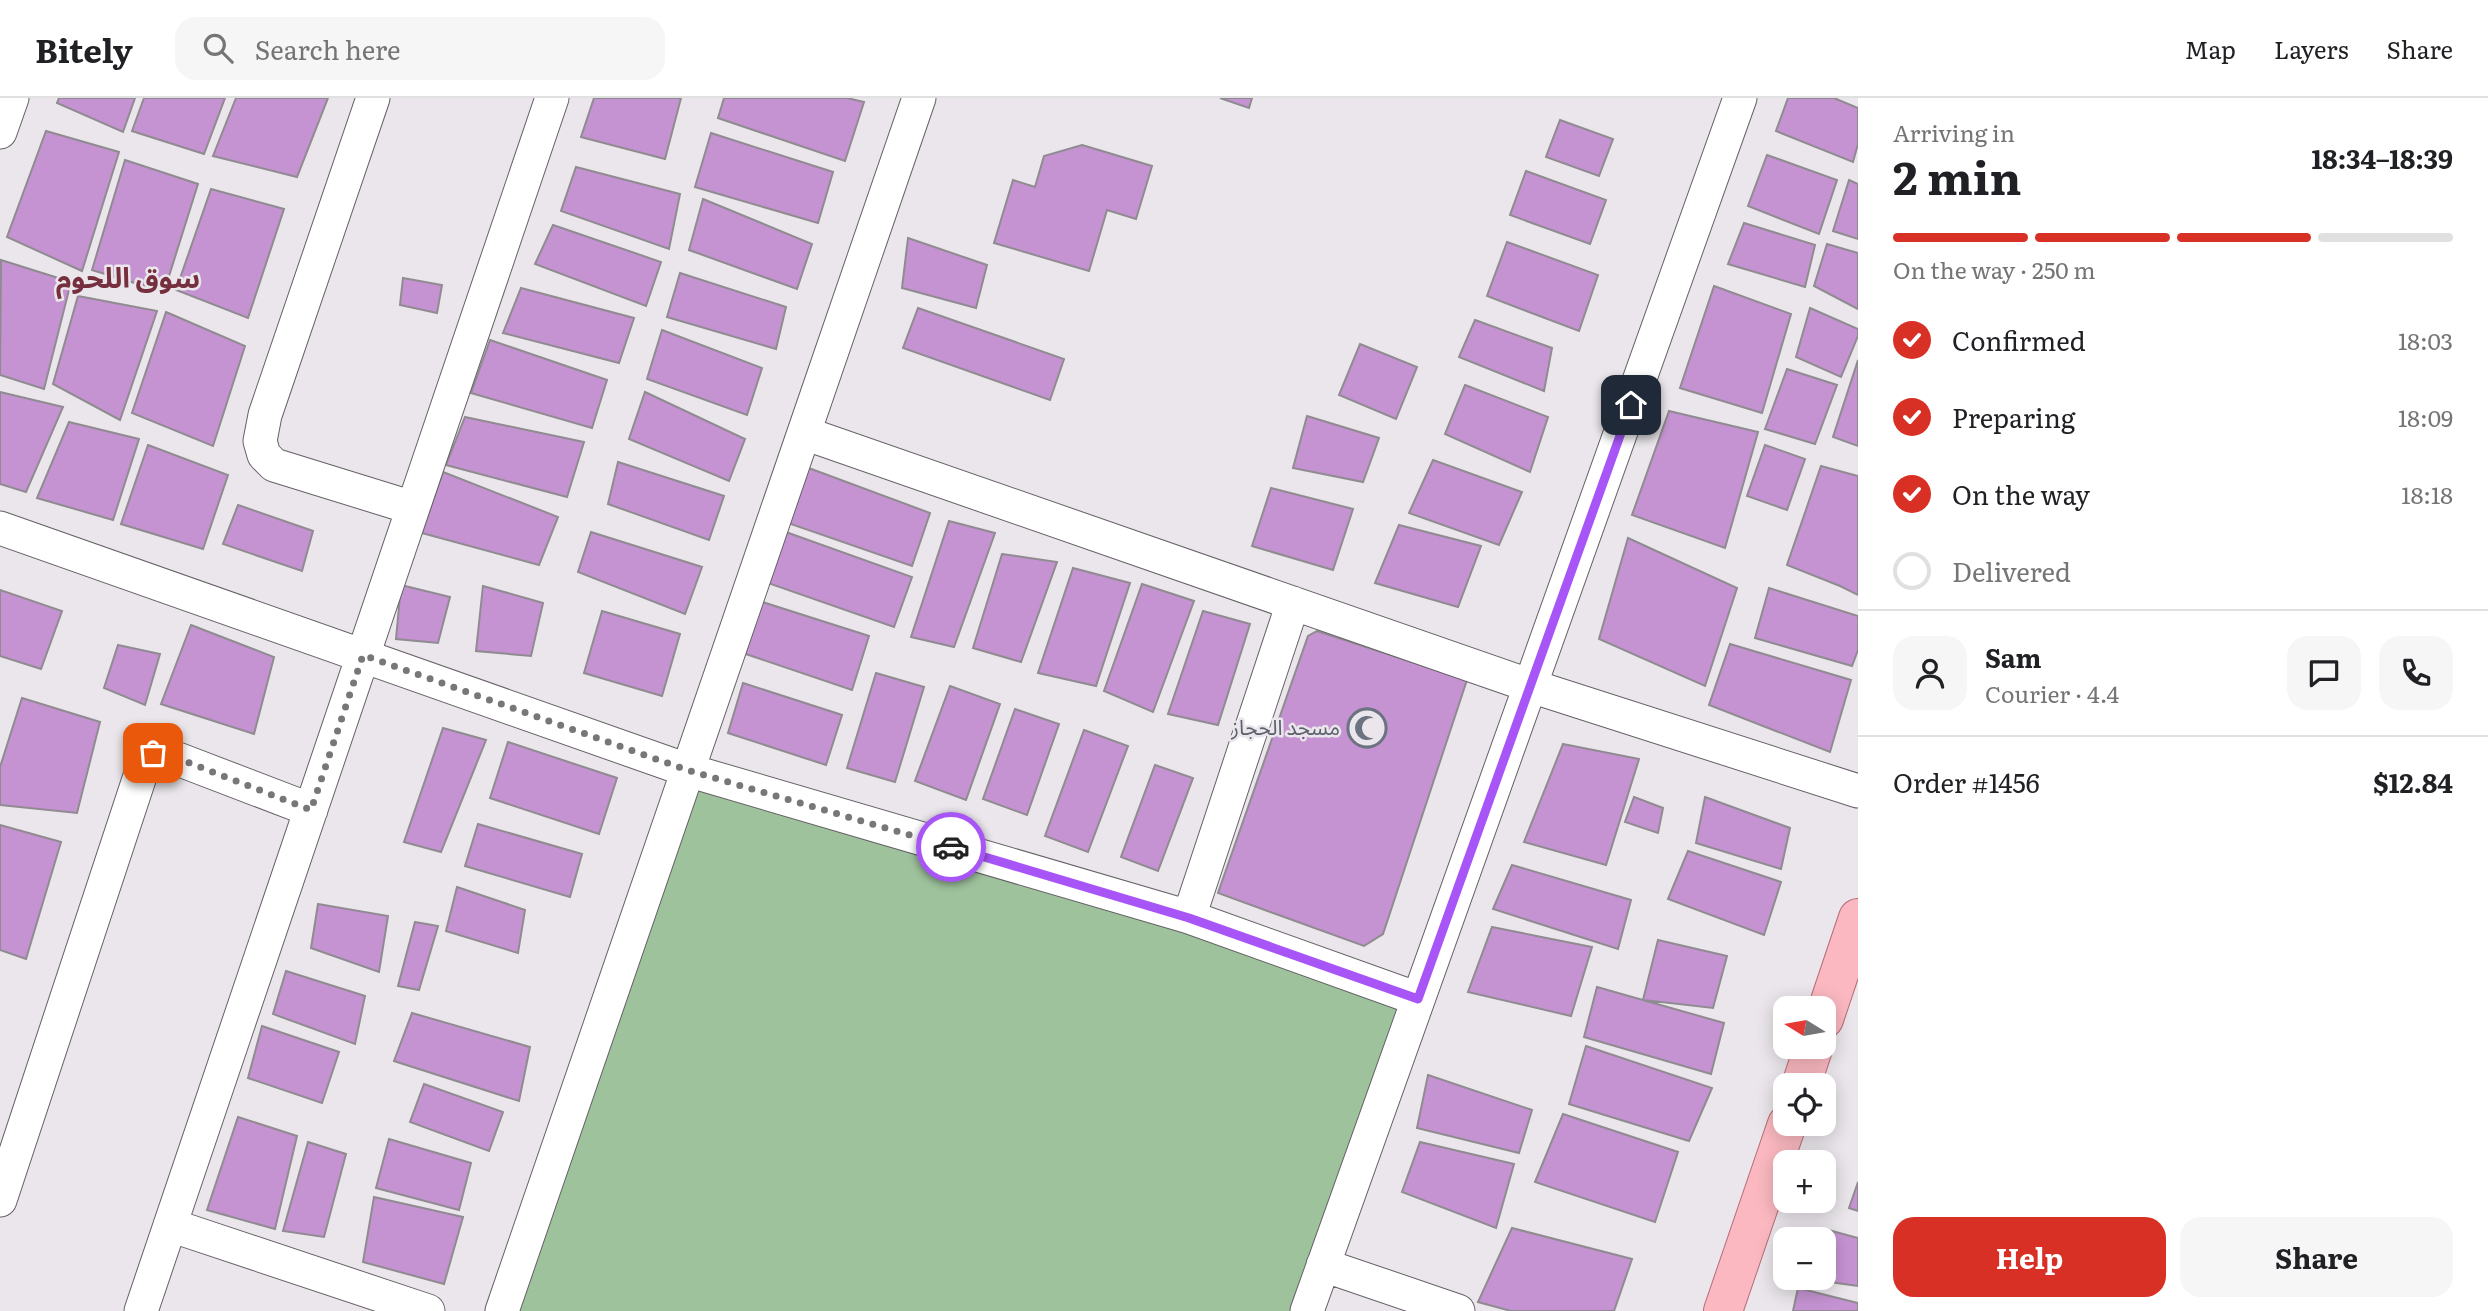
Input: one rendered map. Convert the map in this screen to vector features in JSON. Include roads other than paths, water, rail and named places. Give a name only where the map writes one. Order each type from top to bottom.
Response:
[{"type":"main road","points":[[1831,996],[1858,918]]},
{"type":"main road","points":[[1723,1311],[1783,1136]]},
{"type":"street","points":[[0,132],[12,98]]},
{"type":"street","points":[[373,98],[282,360],[260,441],[264,455],[274,465],[413,508]]},
{"type":"street","points":[[141,1311],[552,98]]},
{"type":"street","points":[[502,1311],[919,98]]},
{"type":"street","points":[[1307,1311],[1740,98]]},
{"type":"street","points":[[804,433],[1531,686],[1858,791]]},
{"type":"street","points":[[0,528],[687,770],[1189,918],[1418,999]]},
{"type":"street","points":[[1189,918],[1293,603]]},
{"type":"street","points":[[0,1200],[146,758],[153,753],[162,753],[311,810]]},
{"type":"street","points":[[170,1225],[428,1311]]},
{"type":"street","points":[[1324,1265],[1458,1311]]},
{"type":"place","name":"مسجد الحجاز","points":[[1367,728]]},
{"type":"district","name":"سوق اللحوم","points":[[128,278]]}]
